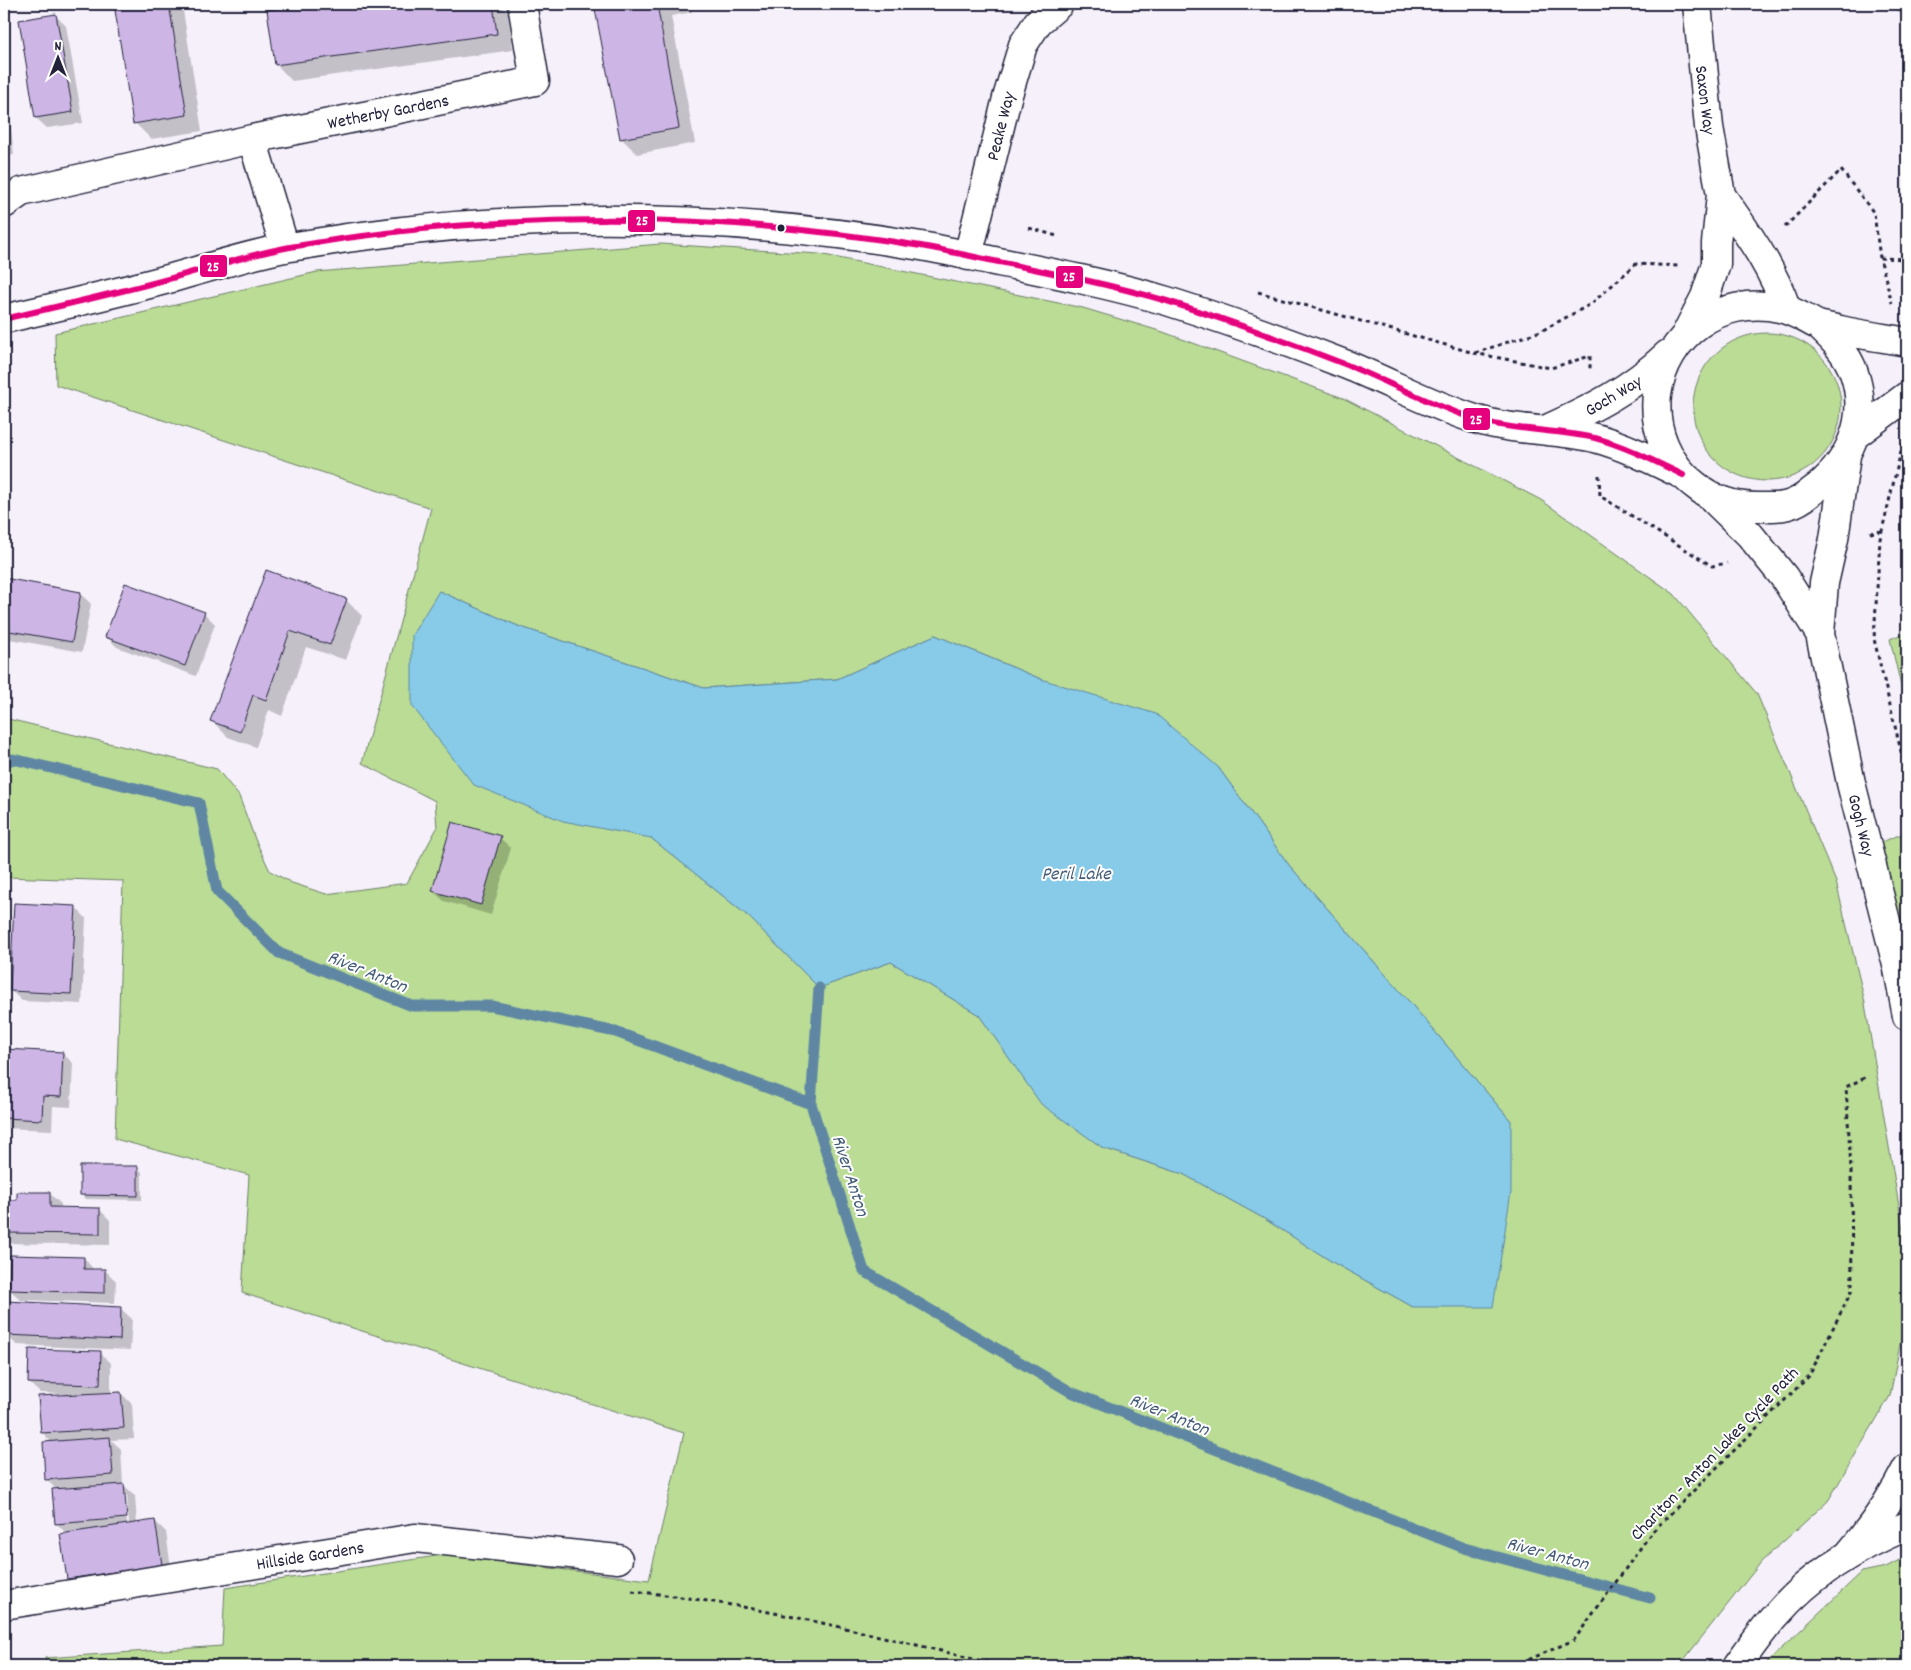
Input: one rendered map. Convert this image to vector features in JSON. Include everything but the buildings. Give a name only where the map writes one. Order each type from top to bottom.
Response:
[{"type":"street","name":"Wetherby Gardens","points":[[4,204],[21,192],[252,139],[535,82],[522,4]]},
{"type":"street","name":"Saxon Way","points":[[1680,342],[1700,323],[1716,314],[1740,306],[1761,305],[1787,310],[1799,314],[1818,325],[1843,351],[1853,372],[1859,396],[1859,415],[1850,446],[1835,472],[1822,485],[1788,505],[1746,507],[1727,503],[1708,494],[1683,475],[1662,440],[1656,402],[1659,384],[1664,366],[1705,297],[1716,264],[1716,243],[1722,195],[1709,127],[1697,4]]},
{"type":"street","name":"Peake Way","points":[[968,256],[1007,98],[1021,52],[1038,22],[1055,5]]},
{"type":"street","points":[[252,139],[285,248]]},
{"type":"street","name":"Saxon Way","points":[[1722,195],[1760,252],[1778,285],[1787,310]]},
{"type":"street","name":"Goch Way","points":[[4,319],[285,248],[365,235],[532,221],[619,219],[711,223],[812,231],[923,246],[1044,271],[1164,300],[1261,333],[1349,366],[1477,420],[1596,439],[1642,455],[1683,475]]},
{"type":"street","points":[[1818,325],[1862,335],[1907,342]]},
{"type":"street","name":"Goch Way","points":[[1545,430],[1593,409],[1648,374],[1680,342]]},
{"type":"street","points":[[1850,446],[1907,396]]},
{"type":"street","name":"Gogh Way","points":[[1850,446],[1834,539],[1824,583],[1820,634],[1851,783],[1898,969],[1907,1016]]},
{"type":"street","name":"Gogh Way","points":[[1708,494],[1750,535],[1766,554],[1784,577],[1820,634]]},
{"type":"street","points":[[1848,1555],[1872,1528],[1896,1491],[1907,1468]]},
{"type":"street","points":[[1737,1666],[1778,1612],[1815,1578],[1848,1555],[1907,1526]]},
{"type":"street","name":"Hillside Gardens","points":[[4,1605],[415,1538],[618,1559]]},
{"type":"path","points":[[1880,258],[1906,259]]},
{"type":"path","points":[[1904,437],[1900,463],[1880,539],[1874,639],[1902,762],[1907,776]]},
{"type":"path","name":"Charlton - Anton Lakes Cycle Path","points":[[1514,1666],[1574,1640],[1652,1532],[1809,1376],[1852,1290],[1851,1169],[1846,1087],[1866,1076]]},
{"type":"path","points":[[625,1590],[683,1596],[860,1631],[1002,1666]]},
{"type":"green space","points":[[661,244],[819,254],[1083,308],[1163,332],[1343,398],[1541,500],[1674,594],[1757,694],[1836,882],[1864,998],[1904,1236],[1904,1324],[1890,1396],[1828,1501],[1762,1561],[1679,1666],[47,1666],[45,1658],[222,1646],[225,1588],[443,1555],[649,1580],[684,1433],[242,1293],[249,1175],[115,1139],[123,881],[4,877],[4,718],[217,769],[239,796],[255,839],[270,871],[292,883],[326,894],[407,883],[437,828],[435,801],[362,763],[431,508],[56,385],[55,333],[317,272]],"holes":[[[439,591],[518,626],[704,688],[837,679],[935,635],[1041,679],[1218,767],[1289,865],[1511,1121],[1413,1307],[1334,1263],[1263,1218],[1183,1174],[1103,1148],[1041,1103],[979,1015],[891,962],[819,988],[749,917],[651,838]]]},
{"type":"green space","points":[[1767,333],[1795,339],[1819,355],[1835,379],[1841,407],[1835,435],[1819,459],[1795,475],[1767,481],[1739,475],[1715,459],[1699,435],[1693,407],[1699,379],[1715,355],[1739,339]]},
{"type":"green space","points":[[1907,632],[1907,712],[1890,639]]},
{"type":"green space","points":[[1907,832],[1907,946],[1879,843]]},
{"type":"green space","points":[[1907,1556],[1907,1666],[1871,1666],[1862,1663],[1860,1666],[1763,1666],[1862,1572],[1886,1567]]},
{"type":"water","name":"Peril Lake","points":[[439,591],[518,626],[704,688],[837,679],[935,635],[1041,679],[1156,714],[1218,767],[1289,865],[1511,1121],[1511,1192],[1493,1307],[1413,1307],[1334,1263],[1263,1218],[1183,1174],[1103,1148],[1041,1104],[979,1015],[891,962],[819,988],[749,917],[651,838],[563,821],[474,785],[412,706],[412,635]]},
{"type":"waterway","name":"River Anton","points":[[4,763],[13,759],[199,803],[217,891],[279,953],[412,1006],[492,1006],[616,1032],[811,1104]]},
{"type":"waterway","name":"River Anton","points":[[819,988],[811,1104],[864,1271],[1071,1392],[1464,1548],[1650,1598]]},
{"type":"transit line","name":"25","points":[[4,319],[130,289],[261,253],[368,235],[526,222],[606,220],[685,221],[764,226],[921,246],[1145,295],[1212,316],[1302,348],[1475,419],[1504,426],[1595,438],[1650,459],[1683,475]]}]
